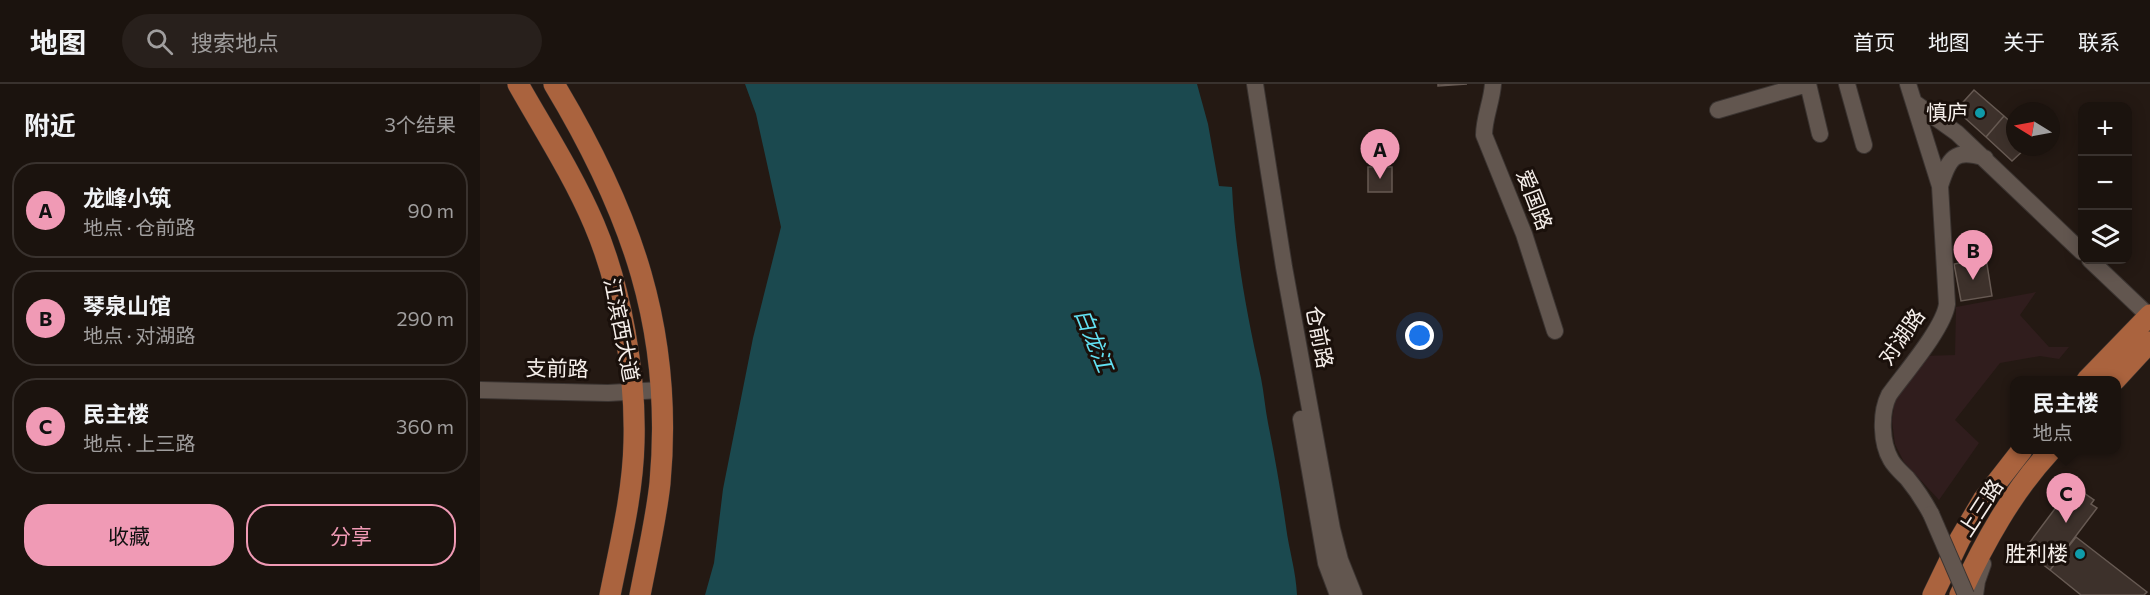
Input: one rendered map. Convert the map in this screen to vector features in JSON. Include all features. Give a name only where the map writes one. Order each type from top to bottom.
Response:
[{"type":"main road","name":"江滨西大道","points":[[518,84],[563,163],[601,241],[618,299],[633,392],[634,442],[632,471],[610,595]]},
{"type":"main road","name":"江滨西大道","points":[[554,84],[599,162],[630,238],[653,323],[661,390],[662,450],[659,484],[640,595]]},
{"type":"main road","points":[[2092,376],[2150,316]]},
{"type":"main road","points":[[2119,376],[2150,342]]},
{"type":"main road","name":"上三路","points":[[1946,570],[1960,539],[1983,500],[2019,454]]},
{"type":"main road","name":"上三路","points":[[1965,595],[1980,551],[2020,488],[2048,454]]},
{"type":"main road","points":[[1933,595],[1946,570]]},
{"type":"main road","points":[[1939,595],[1946,570]]},
{"type":"street","name":"仓前路","points":[[1246,84],[1319,528],[1326,563],[1338,595]]},
{"type":"street","name":"仓前路","points":[[1255,84],[1284,267],[1332,529],[1340,560],[1354,595]]},
{"type":"street","name":"爱国路","points":[[1494,84],[1484,135],[1524,234],[1555,331]]},
{"type":"street","points":[[1718,110],[1808,84],[1820,134]]},
{"type":"street","points":[[1847,84],[1864,145]]},
{"type":"street","name":"对湖路","points":[[1908,84],[1940,186],[1946,311],[1934,332],[1889,395],[1883,413],[1885,435],[1892,461],[1912,485],[1931,514],[1965,595]]},
{"type":"street","points":[[1915,103],[1957,133],[2078,248]]},
{"type":"street","points":[[1940,186],[1947,164],[1955,156],[1967,154],[1985,158]]},
{"type":"street","points":[[2094,264],[2150,316]]},
{"type":"street","name":"支前路","points":[[480,390],[633,392],[661,390]]},
{"type":"street","points":[[1924,595],[1960,539]]},
{"type":"shaded area","points":[[2036,292],[2020,315],[2049,347],[2069,347],[2059,359],[2040,356],[2000,363],[1955,420],[1979,443],[1939,500],[1904,462],[1895,444],[1892,421],[1895,399],[1923,356],[1955,355],[1956,307]]},
{"type":"water","name":"白龙江","points":[[745,84],[1197,84],[1208,124],[1219,186],[1232,187],[1242,283],[1262,384],[1297,595],[705,595],[714,563],[723,489],[753,338],[781,227],[756,114]]},
{"type":"building","points":[[1438,84],[1467,84],[1438,86]]},
{"type":"building","name":"慎庐","points":[[1974,90],[2004,116],[1986,137],[1956,110]]},
{"type":"building","points":[[2004,116],[2006,118],[2006,155],[1986,137]]},
{"type":"building","points":[[2007,156],[2017,156],[2012,161]]},
{"type":"building","points":[[1368,167],[1392,167],[1392,192],[1368,192]]},
{"type":"building","points":[[1986,258],[1992,296],[1961,301],[1954,264]]},
{"type":"building","points":[[2069,490],[2077,496],[2081,491],[2094,500],[2091,504],[2097,508],[2050,570],[2024,550]]},
{"type":"building","name":"胜利楼","points":[[2076,537],[2147,592],[2144,595],[2081,595],[2050,570]]},
{"type":"place","name":"慎庐","points":[[1980,113]]},
{"type":"place","name":"龙峰小筑","points":[[1380,179]]},
{"type":"place","name":"琴泉山馆","points":[[1973,280]]},
{"type":"place","name":"民主楼","points":[[2066,523]]},
{"type":"place","name":"胜利楼","points":[[2080,554]]}]
